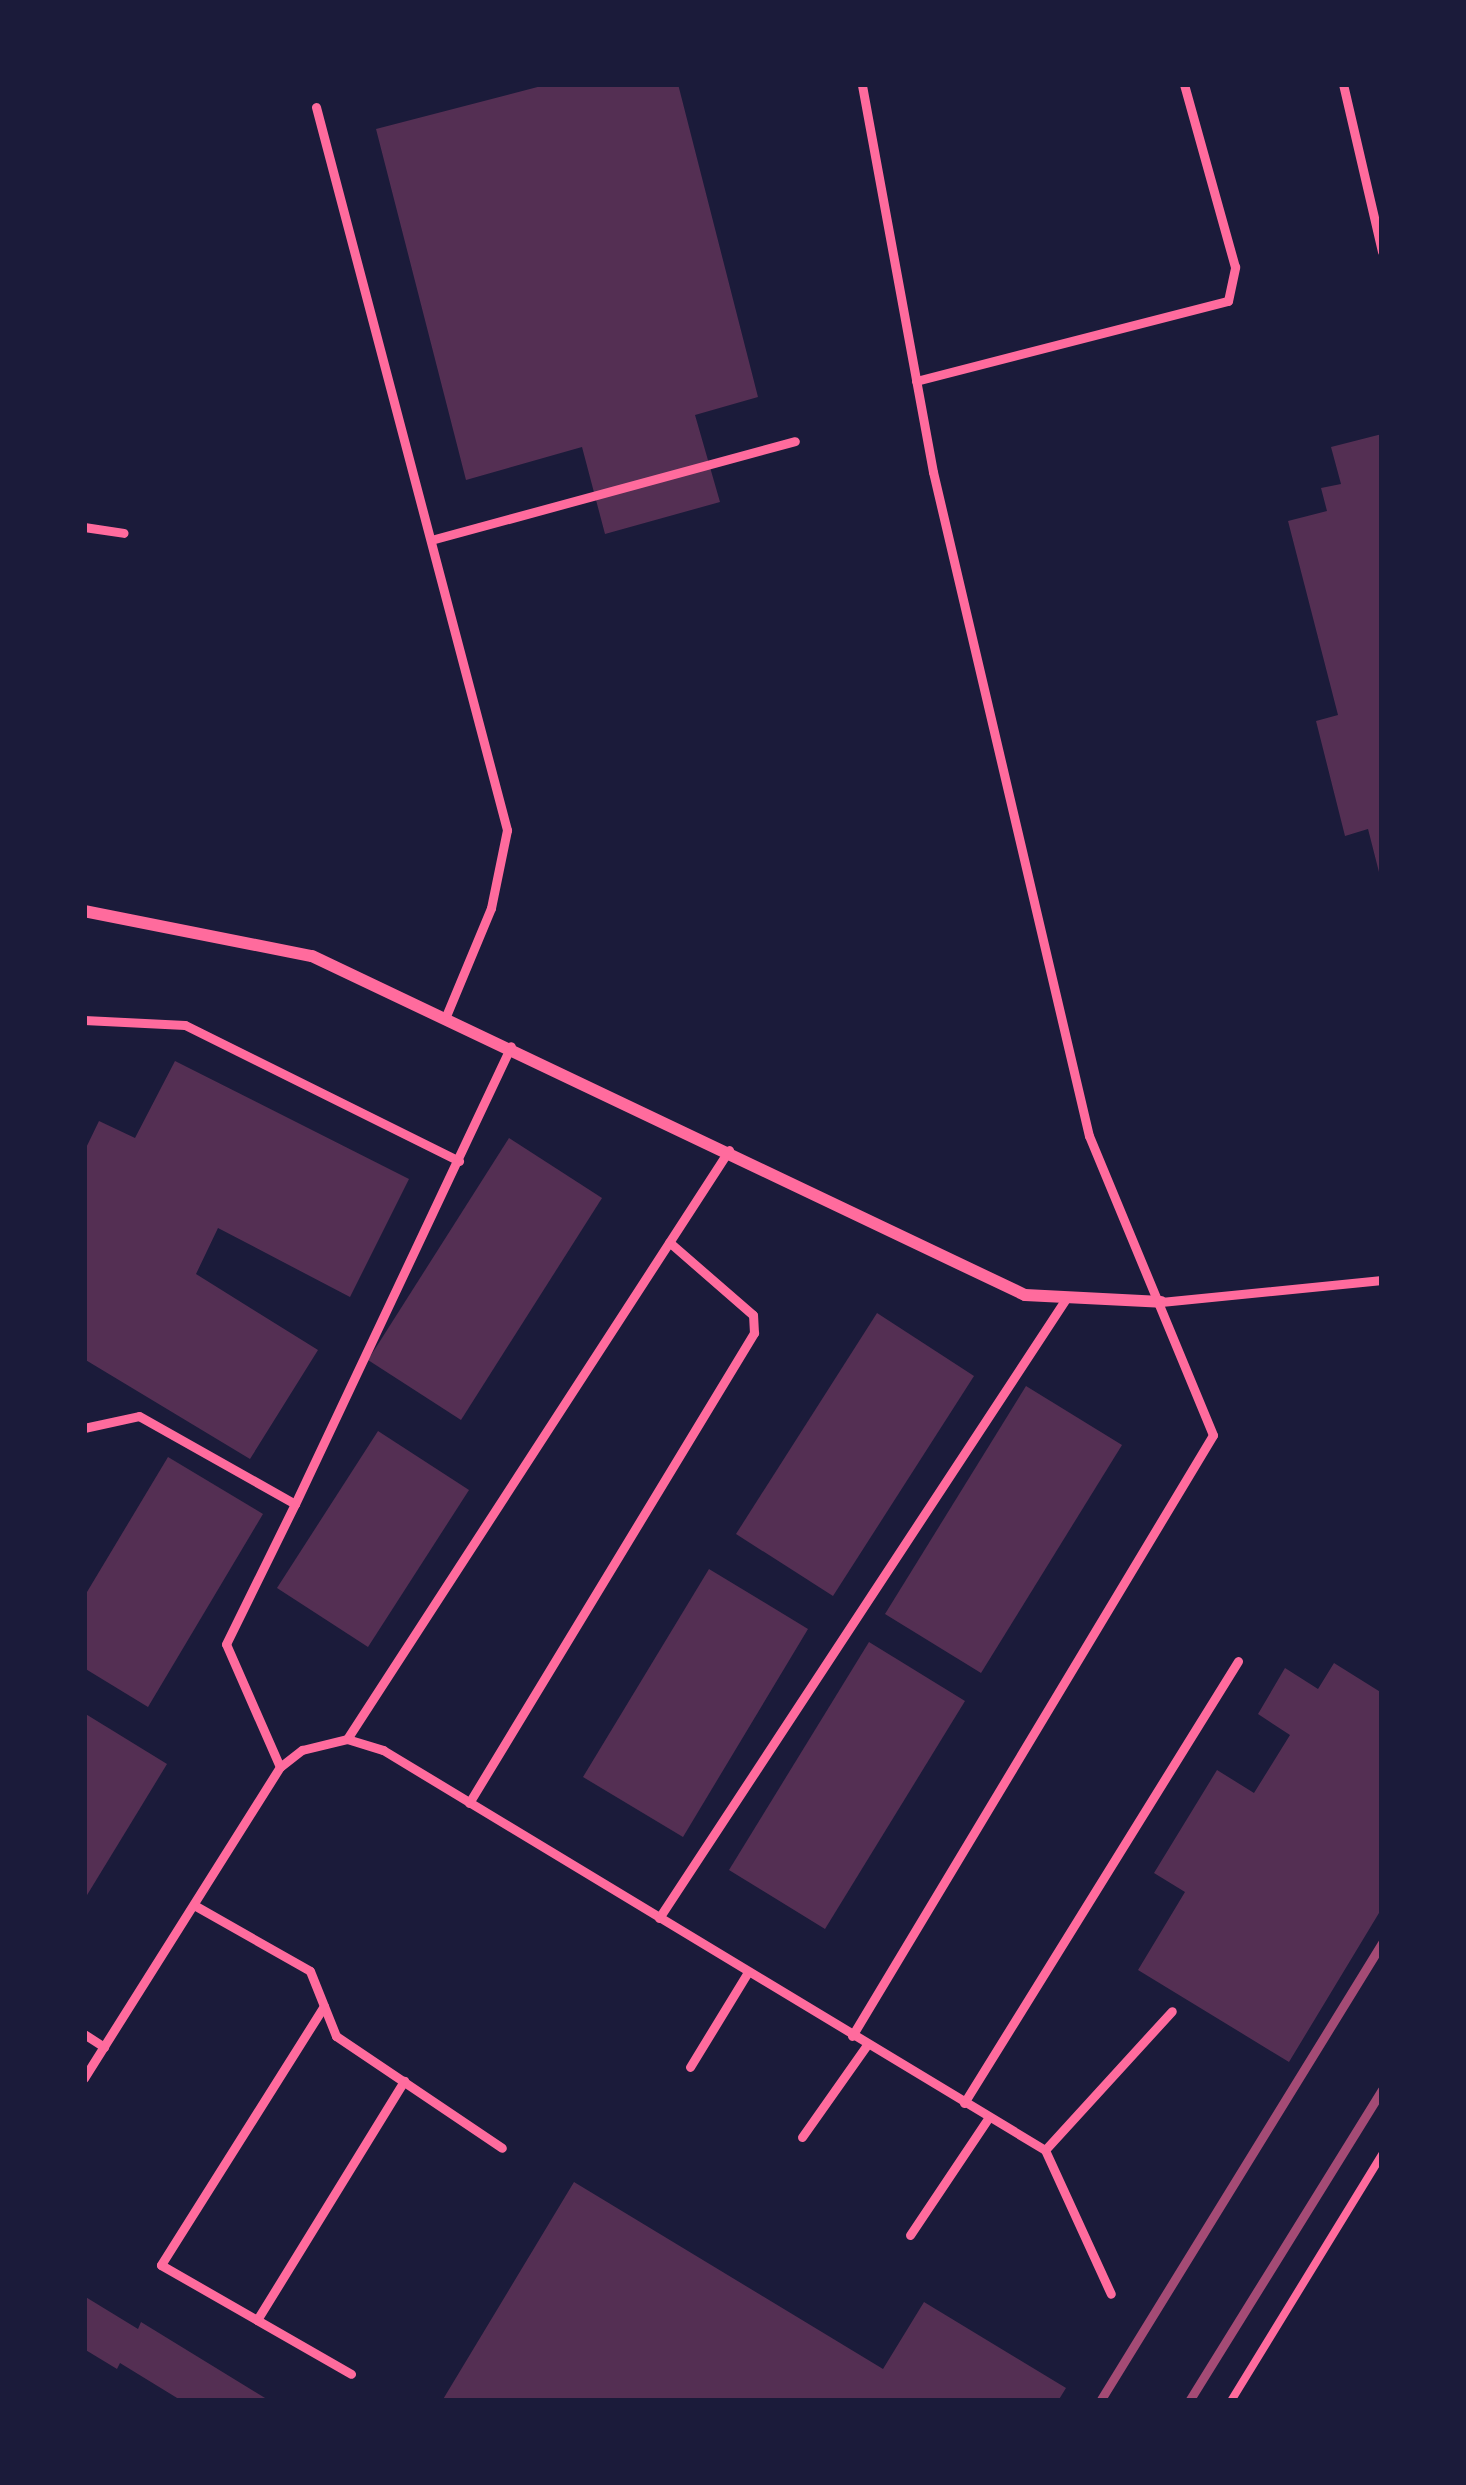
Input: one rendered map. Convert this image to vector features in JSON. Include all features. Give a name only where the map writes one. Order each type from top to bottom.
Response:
[{"type":"street","points":[[84,911],[312,956],[511,1046],[1025,1295],[1161,1302]]},
{"type":"lane","points":[[852,2036],[1213,1435],[1161,1302],[1114,1213],[1089,1136],[916,381],[862,84]]},
{"type":"lane","points":[[916,381],[1228,301],[1235,267],[1184,84]]},
{"type":"lane","points":[[1343,84],[1382,252]]},
{"type":"lane","points":[[316,106],[507,830],[491,908],[446,1016]]},
{"type":"lane","points":[[431,540],[795,441]]},
{"type":"lane","points":[[84,527],[124,533]]},
{"type":"lane","points":[[84,1020],[185,1024],[459,1161]]},
{"type":"lane","points":[[280,1767],[226,1644],[511,1046]]},
{"type":"lane","points":[[347,1739],[729,1150]]},
{"type":"lane","points":[[469,1803],[754,1334],[753,1316],[669,1242]]},
{"type":"lane","points":[[1161,1302],[1382,1280]]},
{"type":"lane","points":[[659,1918],[1067,1297]]},
{"type":"lane","points":[[84,1428],[139,1416],[296,1504]]},
{"type":"lane","points":[[964,2103],[1238,1661]]},
{"type":"lane","points":[[84,2078],[280,1767],[302,1750],[347,1739],[383,1750],[1045,2150],[1112,2294]]},
{"type":"lane","points":[[194,1905],[310,1971],[336,2036],[502,2148]]},
{"type":"lane","points":[[690,2067],[748,1972]]},
{"type":"lane","points":[[324,2006],[161,2265],[351,2374]]},
{"type":"lane","points":[[1045,2150],[1172,2011]]},
{"type":"lane","points":[[84,2034],[104,2047]]},
{"type":"lane","points":[[802,2137],[867,2045]]},
{"type":"lane","points":[[257,2320],[404,2081]]},
{"type":"lane","points":[[910,2235],[989,2117]]},
{"type":"path","points":[[1232,2401],[1382,2155]]},
{"type":"building","points":[[549,84],[678,84],[758,397],[695,415],[720,502],[605,534],[582,447],[466,480],[376,129]]},
{"type":"building","points":[[1382,434],[1380,876],[1368,829],[1345,836],[1316,721],[1338,715],[1288,521],[1327,511],[1321,488],[1341,484],[1331,447]]},
{"type":"building","points":[[175,1061],[409,1179],[350,1297],[218,1228],[196,1274],[318,1350],[250,1459],[84,1359],[84,1152],[99,1121],[135,1138]]},
{"type":"building","points":[[509,1138],[602,1198],[461,1420],[368,1360]]},
{"type":"building","points":[[877,1313],[974,1376],[833,1596],[736,1534]]},
{"type":"building","points":[[1026,1386],[1122,1445],[981,1673],[885,1614]]},
{"type":"building","points":[[378,1431],[469,1490],[368,1647],[277,1588]]},
{"type":"building","points":[[168,1457],[263,1514],[148,1707],[84,1668],[84,1597]]},
{"type":"building","points":[[709,1569],[808,1629],[683,1837],[583,1777]]},
{"type":"building","points":[[869,1642],[965,1701],[825,1929],[729,1870]]},
{"type":"building","points":[[1334,1663],[1382,1693],[1382,1908],[1289,2062],[1138,1970],[1185,1892],[1154,1873],[1217,1770],[1254,1793],[1290,1735],[1258,1714],[1285,1668],[1318,1689]]},
{"type":"building","points":[[84,1713],[167,1764],[84,1900]]},
{"type":"building","points":[[574,2182],[883,2369],[924,2302],[1066,2388],[1058,2401],[442,2401]]},
{"type":"building","points":[[84,2296],[138,2329],[141,2322],[270,2401],[182,2401],[120,2363],[117,2369],[84,2349]]},
{"type":"railway","points":[[1100,2401],[1382,1943]]},
{"type":"railway","points":[[1189,2401],[1382,2090]]}]
